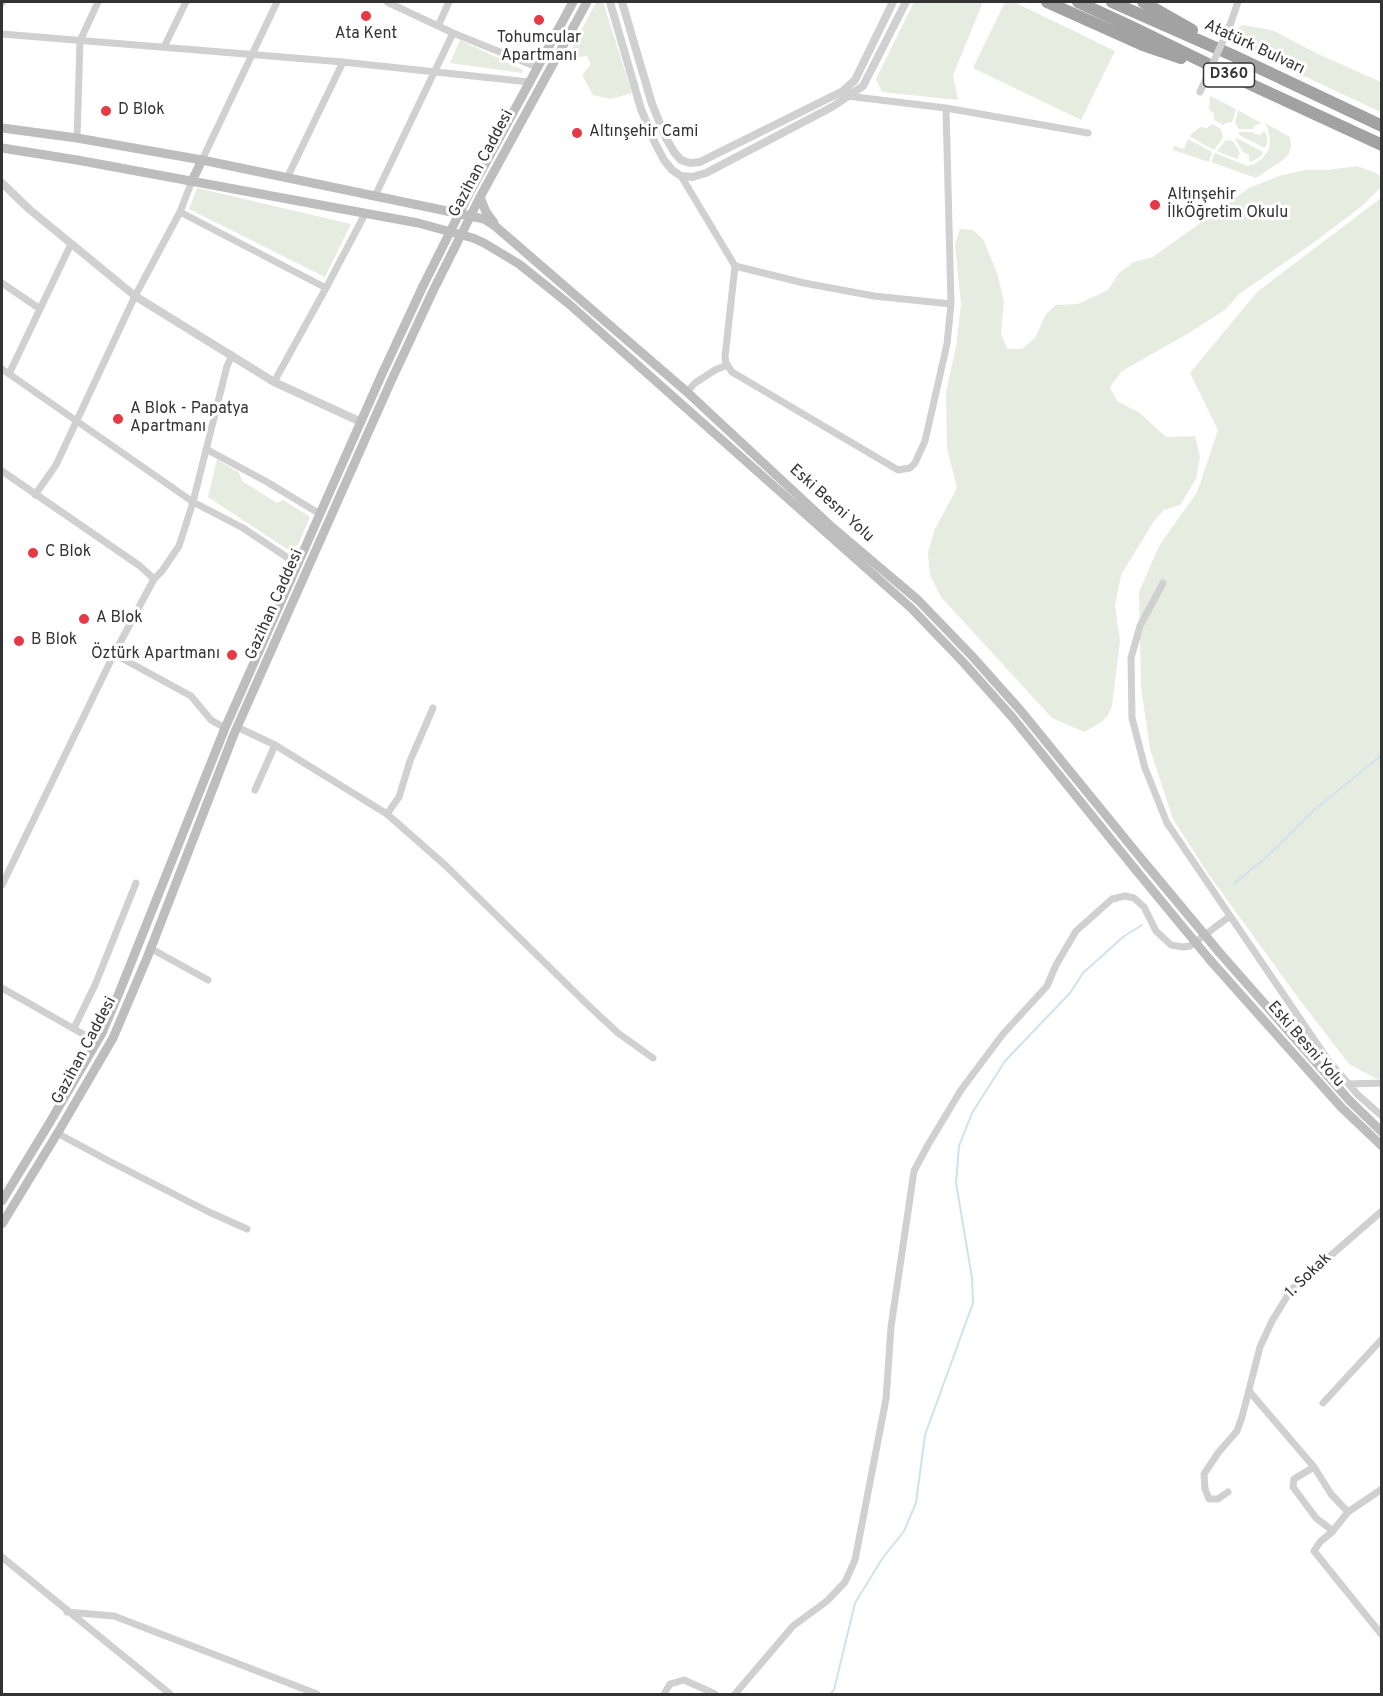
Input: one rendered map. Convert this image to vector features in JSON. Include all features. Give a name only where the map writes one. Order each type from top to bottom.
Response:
[{"type":"highway","points":[[1047,2],[1143,45],[1224,72]]},
{"type":"highway","name":"Atatürk Bulvarı","points":[[1078,2],[1382,146]]},
{"type":"highway","name":"Atatürk Bulvarı","points":[[1112,2],[1232,55],[1382,126]]},
{"type":"highway","points":[[1143,2],[1232,55]]},
{"type":"main road","name":"Gazihan Caddesi","points":[[2,1201],[97,1042],[119,993],[225,728],[402,330],[450,231],[573,2]]},
{"type":"main road","name":"Gazihan Caddesi","points":[[2,1224],[113,1038],[237,728],[392,379],[480,197],[587,2]]},
{"type":"main road","name":"Eski Besni Yolu","points":[[2,128],[77,138],[202,160],[484,219],[500,230],[687,392],[833,528],[918,600],[942,624],[1021,711],[1219,952],[1348,1100],[1382,1132]]},
{"type":"main road","name":"Eski Besni Yolu","points":[[2,148],[418,223],[484,243],[519,264],[569,304],[911,608],[1013,718],[1210,960],[1341,1107],[1382,1146]]},
{"type":"main road","points":[[192,181],[202,160]]},
{"type":"main road","points":[[480,197],[487,214],[500,230]]},
{"type":"street","points":[[77,138],[80,41],[98,2]]},
{"type":"street","points":[[164,47],[186,2]]},
{"type":"street","points":[[202,160],[277,2]]},
{"type":"street","points":[[387,2],[453,33],[537,67]]},
{"type":"street","points":[[438,26],[449,2]]},
{"type":"street","points":[[610,2],[641,109],[664,160],[681,176],[735,267],[725,357],[727,365],[732,372],[898,470],[910,468],[915,463],[925,441],[947,344],[951,304],[946,108]]},
{"type":"street","points":[[622,2],[652,104],[666,138],[681,160],[690,163],[700,162],[863,86],[906,2]]},
{"type":"street","points":[[681,176],[692,177],[706,173],[832,107],[855,80],[893,2]]},
{"type":"street","points":[[1200,92],[1239,2]]},
{"type":"street","points":[[375,196],[453,33]]},
{"type":"street","points":[[2,34],[343,62],[529,82]]},
{"type":"street","points":[[287,178],[343,62]]},
{"type":"street","points":[[845,94],[946,108],[1089,133]]},
{"type":"street","points":[[35,495],[56,465],[78,421],[135,296],[180,212],[192,181]]},
{"type":"street","points":[[2,183],[29,209],[135,296],[274,382],[361,422]]},
{"type":"street","points":[[2,192],[29,209]]},
{"type":"street","points":[[180,212],[326,288]]},
{"type":"street","points":[[274,382],[365,214]]},
{"type":"street","points":[[9,374],[71,244]]},
{"type":"street","points":[[735,267],[874,296],[951,304]]},
{"type":"street","points":[[2,284],[40,309]]},
{"type":"street","points":[[2,885],[114,654],[154,579],[176,551],[181,540],[193,502],[227,366],[232,355]]},
{"type":"street","points":[[687,392],[695,383],[727,365]]},
{"type":"street","points":[[2,369],[193,502],[243,528],[297,564]]},
{"type":"street","points":[[206,449],[320,514]]},
{"type":"street","points":[[2,471],[140,566],[154,579]]},
{"type":"street","points":[[1163,583],[1140,626],[1131,658],[1131,718],[1145,768],[1167,823],[1328,1060],[1348,1084],[1382,1116]]},
{"type":"street","points":[[114,654],[191,696],[211,720],[225,728]]},
{"type":"street","points":[[387,814],[399,796],[410,761],[433,708]]},
{"type":"street","points":[[237,728],[275,745],[387,814],[445,865],[618,1033],[653,1058]]},
{"type":"street","points":[[255,790],[275,745]]},
{"type":"street","points":[[74,1028],[95,986],[136,883]]},
{"type":"street","points":[[735,1695],[793,1626],[826,1601],[845,1582],[855,1560],[886,1399],[891,1327],[914,1171],[961,1090],[1003,1034],[1047,986],[1056,965],[1076,931],[1112,899],[1125,896],[1134,898],[1144,907],[1156,931],[1171,945],[1183,947],[1190,946],[1230,916]]},
{"type":"street","points":[[150,948],[208,980]]},
{"type":"street","points":[[2,988],[97,1042]]},
{"type":"street","points":[[1348,1084],[1382,1083]]},
{"type":"street","points":[[57,1133],[148,1182],[248,1229]]},
{"type":"street","name":"1. Sokak","points":[[1228,1492],[1218,1499],[1209,1499],[1205,1489],[1204,1474],[1218,1453],[1238,1431],[1260,1347],[1272,1322],[1291,1290],[1382,1211]]},
{"type":"street","points":[[1323,1404],[1382,1339]]},
{"type":"street","points":[[1249,1391],[1314,1467],[1330,1494],[1348,1512]]},
{"type":"street","points":[[1314,1467],[1294,1479],[1293,1487],[1316,1518],[1333,1531]]},
{"type":"street","points":[[1382,1489],[1348,1512],[1314,1551],[1382,1635]]},
{"type":"street","points":[[2,1557],[170,1695]]},
{"type":"street","points":[[67,1612],[114,1616],[317,1695]]},
{"type":"street","points":[[664,1695],[670,1684],[684,1680],[715,1695]]},
{"type":"shaded area","points":[[596,2],[603,2],[632,93],[611,99],[593,95],[582,75],[591,64],[587,56],[572,58],[569,54]]},
{"type":"shaded area","points":[[914,2],[983,2],[953,75],[958,100],[882,92],[876,79]]},
{"type":"shaded area","points":[[1005,2],[1014,2],[1115,51],[1081,120],[973,68]]},
{"type":"shaded area","points":[[1242,25],[1272,30],[1318,54],[1381,82],[1381,112],[1232,41],[1233,32]]},
{"type":"shaded area","points":[[460,40],[523,70],[522,73],[450,63]]},
{"type":"shaded area","points":[[1210,96],[1236,109],[1232,122],[1223,125],[1214,120],[1214,114],[1209,109]]},
{"type":"shaded area","points":[[1238,110],[1261,123],[1255,125],[1253,129],[1239,129],[1235,123]]},
{"type":"shaded area","points":[[1263,122],[1290,137],[1289,154],[1283,160],[1256,178],[1211,162],[1215,153],[1247,166],[1262,159],[1269,149],[1270,138],[1267,126]]},
{"type":"shaded area","points":[[1212,124],[1221,129],[1223,138],[1214,150],[1189,136],[1200,127],[1207,128]]},
{"type":"shaded area","points":[[1264,131],[1267,136],[1265,148],[1239,135],[1239,132],[1253,132],[1260,135]]},
{"type":"shaded area","points":[[1188,139],[1212,152],[1209,162],[1173,150],[1174,146],[1184,149]]},
{"type":"shaded area","points":[[1235,139],[1263,152],[1261,156],[1249,161],[1249,155],[1243,152]]},
{"type":"shaded area","points":[[1226,140],[1233,141],[1240,153],[1237,159],[1217,151]]},
{"type":"shaded area","points":[[1357,166],[1381,176],[1381,187],[1362,206],[1239,294],[1226,309],[1122,371],[1110,387],[1117,401],[1140,413],[1166,437],[1195,436],[1200,457],[1196,479],[1180,505],[1164,510],[1154,521],[1121,575],[1115,606],[1120,641],[1112,706],[1108,715],[1084,732],[1052,718],[941,597],[930,575],[928,552],[935,529],[957,488],[947,448],[946,392],[956,347],[961,304],[955,244],[960,229],[973,230],[983,239],[997,273],[1004,301],[1001,333],[1007,349],[1022,349],[1035,338],[1046,314],[1056,305],[1078,304],[1108,290],[1118,274],[1134,262],[1153,257],[1249,188],[1279,176],[1305,170]]},
{"type":"shaded area","points":[[197,188],[351,224],[325,277],[189,209]]},
{"type":"shaded area","points":[[1381,198],[1381,1077],[1377,1079],[1349,1064],[1209,875],[1173,819],[1150,749],[1141,687],[1139,592],[1159,546],[1197,492],[1218,430],[1190,373],[1257,292]]},
{"type":"shaded area","points":[[217,459],[239,473],[242,481],[277,503],[283,500],[310,517],[298,545],[287,549],[208,497]]},
{"type":"waterway","points":[[1235,883],[1271,853],[1315,809],[1382,755]]},
{"type":"waterway","points":[[830,1694],[834,1690],[855,1603],[882,1559],[904,1531],[916,1503],[925,1435],[973,1303],[972,1278],[956,1183],[959,1146],[972,1113],[1005,1061],[1070,993],[1083,973],[1123,937],[1142,925]]},
{"type":"place","name":"Ata Kent","points":[[366,16]]},
{"type":"place","name":"Tohumcular Apartmanı","points":[[539,20]]},
{"type":"place","name":"D Blok","points":[[106,111]]},
{"type":"place","name":"Altınşehir Cami","points":[[577,133]]},
{"type":"place","name":"Altınşehir İlkÖğretim Okulu","points":[[1155,205]]},
{"type":"place","name":"A Blok - Papatya Apartmanı","points":[[118,419]]},
{"type":"place","name":"C Blok","points":[[33,553]]},
{"type":"place","name":"A Blok","points":[[84,619]]},
{"type":"place","name":"B Blok","points":[[19,641]]},
{"type":"place","name":"Öztürk Apartmanı","points":[[232,655]]}]
